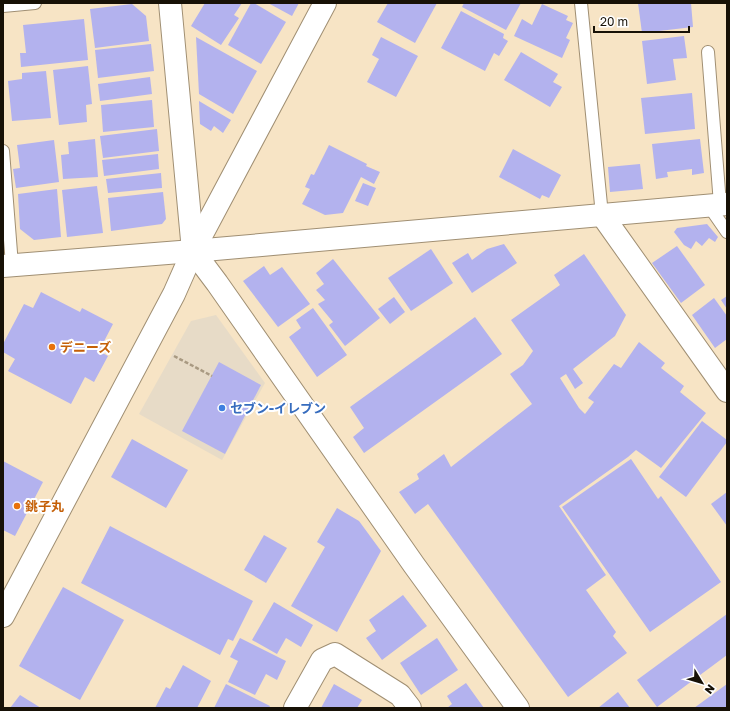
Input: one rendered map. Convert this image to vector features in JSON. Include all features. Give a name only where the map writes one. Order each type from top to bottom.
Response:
[{"type":"street","points":[[170,3],[193,251],[217,283],[414,565],[518,708]]},
{"type":"street","points":[[3,616],[174,294],[193,251],[325,3]]},
{"type":"street","points":[[8,265],[193,251],[719,205]]},
{"type":"street","points":[[602,215],[727,391]]},
{"type":"street","points":[[295,708],[322,660],[335,654],[400,695],[410,708]]},
{"type":"lane","points":[[3,6],[35,3]]},
{"type":"lane","points":[[581,3],[602,215]]},
{"type":"lane","points":[[708,52],[719,205],[727,232]]},
{"type":"lane","points":[[3,151],[8,265]]},
{"type":"path","points":[[173,355],[212,376]]},
{"type":"shaded area","points":[[216,315],[265,383],[222,460],[139,414],[191,321]]},
{"type":"building","points":[[205,3],[242,3],[234,15],[239,18],[221,45],[191,26]]},
{"type":"building","points":[[251,3],[254,3],[286,22],[261,64],[228,45]]},
{"type":"building","points":[[268,3],[299,3],[292,16]]},
{"type":"building","points":[[388,3],[437,3],[415,43],[377,22]]},
{"type":"building","points":[[464,3],[521,3],[506,30],[462,7]]},
{"type":"building","points":[[638,3],[691,3],[693,27],[642,33]]},
{"type":"building","points":[[132,4],[146,16],[149,41],[95,48],[90,9]]},
{"type":"building","points":[[542,4],[568,16],[566,20],[573,23],[566,38],[570,40],[562,58],[514,36],[522,19],[532,25]]},
{"type":"building","points":[[461,11],[504,34],[503,38],[508,41],[499,56],[494,53],[485,71],[441,48]]},
{"type":"building","points":[[84,19],[88,60],[21,67],[20,53],[26,53],[23,25]]},
{"type":"building","points":[[684,36],[687,58],[673,59],[676,80],[647,84],[642,41]]},
{"type":"building","points":[[196,37],[257,71],[233,114],[199,94]]},
{"type":"building","points":[[381,37],[418,56],[396,97],[367,82],[379,59],[372,55]]},
{"type":"building","points":[[151,44],[154,71],[98,78],[95,50]]},
{"type":"building","points":[[521,52],[558,74],[553,82],[562,87],[550,107],[504,80]]},
{"type":"building","points":[[88,66],[92,104],[86,105],[87,122],[59,125],[53,70]]},
{"type":"building","points":[[46,71],[51,118],[12,121],[8,81],[22,79],[22,73]]},
{"type":"building","points":[[150,77],[152,94],[100,101],[98,84]]},
{"type":"building","points":[[692,93],[695,129],[645,134],[641,98]]},
{"type":"building","points":[[152,100],[154,127],[103,132],[101,105]]},
{"type":"building","points":[[199,101],[231,120],[223,133],[214,126],[211,131],[200,124]]},
{"type":"building","points":[[157,129],[159,151],[103,158],[100,136]]},
{"type":"building","points":[[95,139],[98,177],[63,179],[61,155],[69,154],[68,142]]},
{"type":"building","points":[[700,139],[704,173],[692,175],[692,169],[667,172],[668,177],[656,179],[652,144]]},
{"type":"building","points":[[54,140],[59,182],[16,188],[13,169],[20,168],[17,145]]},
{"type":"building","points":[[329,145],[367,164],[366,166],[380,172],[374,184],[361,177],[343,213],[325,215],[302,204],[310,189],[305,187],[311,174],[314,175]]},
{"type":"building","points":[[513,149],[561,175],[549,198],[542,195],[540,199],[499,177]]},
{"type":"building","points":[[158,154],[159,169],[104,176],[102,160]]},
{"type":"building","points":[[640,164],[643,189],[610,192],[608,167]]},
{"type":"building","points":[[161,173],[162,188],[108,193],[106,179]]},
{"type":"building","points":[[363,183],[376,188],[368,206],[355,201]]},
{"type":"building","points":[[97,186],[103,233],[67,237],[62,190]]},
{"type":"building","points":[[57,189],[61,237],[34,240],[20,229],[18,194]]},
{"type":"building","points":[[163,192],[166,219],[162,224],[111,231],[108,198]]},
{"type":"building","points":[[707,224],[718,237],[715,242],[709,238],[702,246],[696,241],[691,249],[684,245],[674,232],[677,228]]},
{"type":"building","points":[[504,244],[517,263],[472,293],[452,263],[468,253],[472,260],[487,249]]},
{"type":"building","points":[[677,246],[705,285],[681,303],[652,263]]},
{"type":"building","points":[[431,249],[453,283],[411,311],[388,278]]},
{"type":"building","points":[[584,254],[626,315],[615,336],[573,369],[583,383],[575,389],[566,374],[560,378],[579,408],[585,414],[594,402],[588,398],[614,364],[621,368],[639,342],[665,363],[661,368],[684,386],[680,392],[706,413],[661,468],[636,450],[559,506],[606,575],[586,590],[616,632],[613,636],[627,653],[568,697],[428,504],[415,514],[399,492],[419,479],[417,474],[444,454],[451,467],[532,404],[510,374],[523,365],[533,351],[511,320],[560,285],[554,275]]},
{"type":"building","points":[[333,259],[380,318],[345,346],[329,325],[333,322],[318,304],[325,300],[316,290],[324,284],[316,273]]},
{"type":"building","points":[[264,266],[270,275],[282,267],[310,304],[278,327],[243,281]]},
{"type":"building","name":"デニーズ","points":[[41,292],[80,312],[82,308],[113,324],[99,351],[108,356],[94,382],[85,377],[71,404],[8,371],[15,359],[3,352],[3,344],[24,304],[33,308]]},
{"type":"building","points":[[727,296],[727,309],[721,300]]},
{"type":"building","points":[[394,297],[405,312],[390,324],[378,309]]},
{"type":"building","points":[[714,298],[727,316],[727,339],[715,348],[692,315]]},
{"type":"building","points":[[313,308],[347,355],[317,377],[289,337],[301,328],[296,320]]},
{"type":"building","points":[[475,317],[502,354],[364,453],[353,437],[364,428],[350,407]]},
{"type":"building","points":[[219,362],[261,385],[225,454],[182,431]]},
{"type":"building","points":[[702,421],[727,440],[727,442],[686,497],[659,477]]},
{"type":"building","points":[[132,439],[188,470],[166,508],[111,477]]},
{"type":"building","points":[[631,459],[658,499],[661,496],[721,582],[650,632],[562,507]]},
{"type":"building","name":"銚子丸","points":[[3,461],[43,482],[15,536],[3,530]]},
{"type":"building","points":[[727,492],[727,526],[711,504]]},
{"type":"building","points":[[337,508],[359,521],[381,551],[337,632],[291,606],[325,547],[317,542]]},
{"type":"building","points":[[110,526],[253,601],[233,641],[228,639],[220,655],[81,583]]},
{"type":"building","points":[[264,535],[287,548],[266,583],[244,570]]},
{"type":"building","points":[[63,587],[124,620],[80,700],[19,666]]},
{"type":"building","points":[[403,595],[427,626],[382,660],[366,638],[376,631],[369,620]]},
{"type":"building","points":[[274,602],[313,625],[301,647],[286,638],[277,654],[252,640]]},
{"type":"building","points":[[727,614],[727,655],[657,707],[637,680]]},
{"type":"building","points":[[240,638],[286,661],[277,680],[266,674],[255,695],[228,682],[238,661],[230,657]]},
{"type":"building","points":[[437,638],[458,670],[421,695],[400,663]]},
{"type":"building","points":[[183,665],[211,681],[197,708],[155,708],[166,687],[170,689]]},
{"type":"building","points":[[466,683],[484,708],[447,708],[452,704],[447,696]]},
{"type":"building","points":[[226,684],[270,706],[269,708],[214,708]]},
{"type":"building","points":[[334,684],[362,700],[357,708],[321,708]]},
{"type":"building","points":[[727,684],[727,708],[694,708]]},
{"type":"building","points":[[618,692],[630,708],[598,708]]},
{"type":"building","points":[[20,695],[41,708],[10,708]]},
{"type":"place","name":"デニーズ","points":[[52,347]]},
{"type":"place","name":"セブン-イレブン","points":[[222,408]]},
{"type":"place","name":"銚子丸","points":[[17,506]]}]
